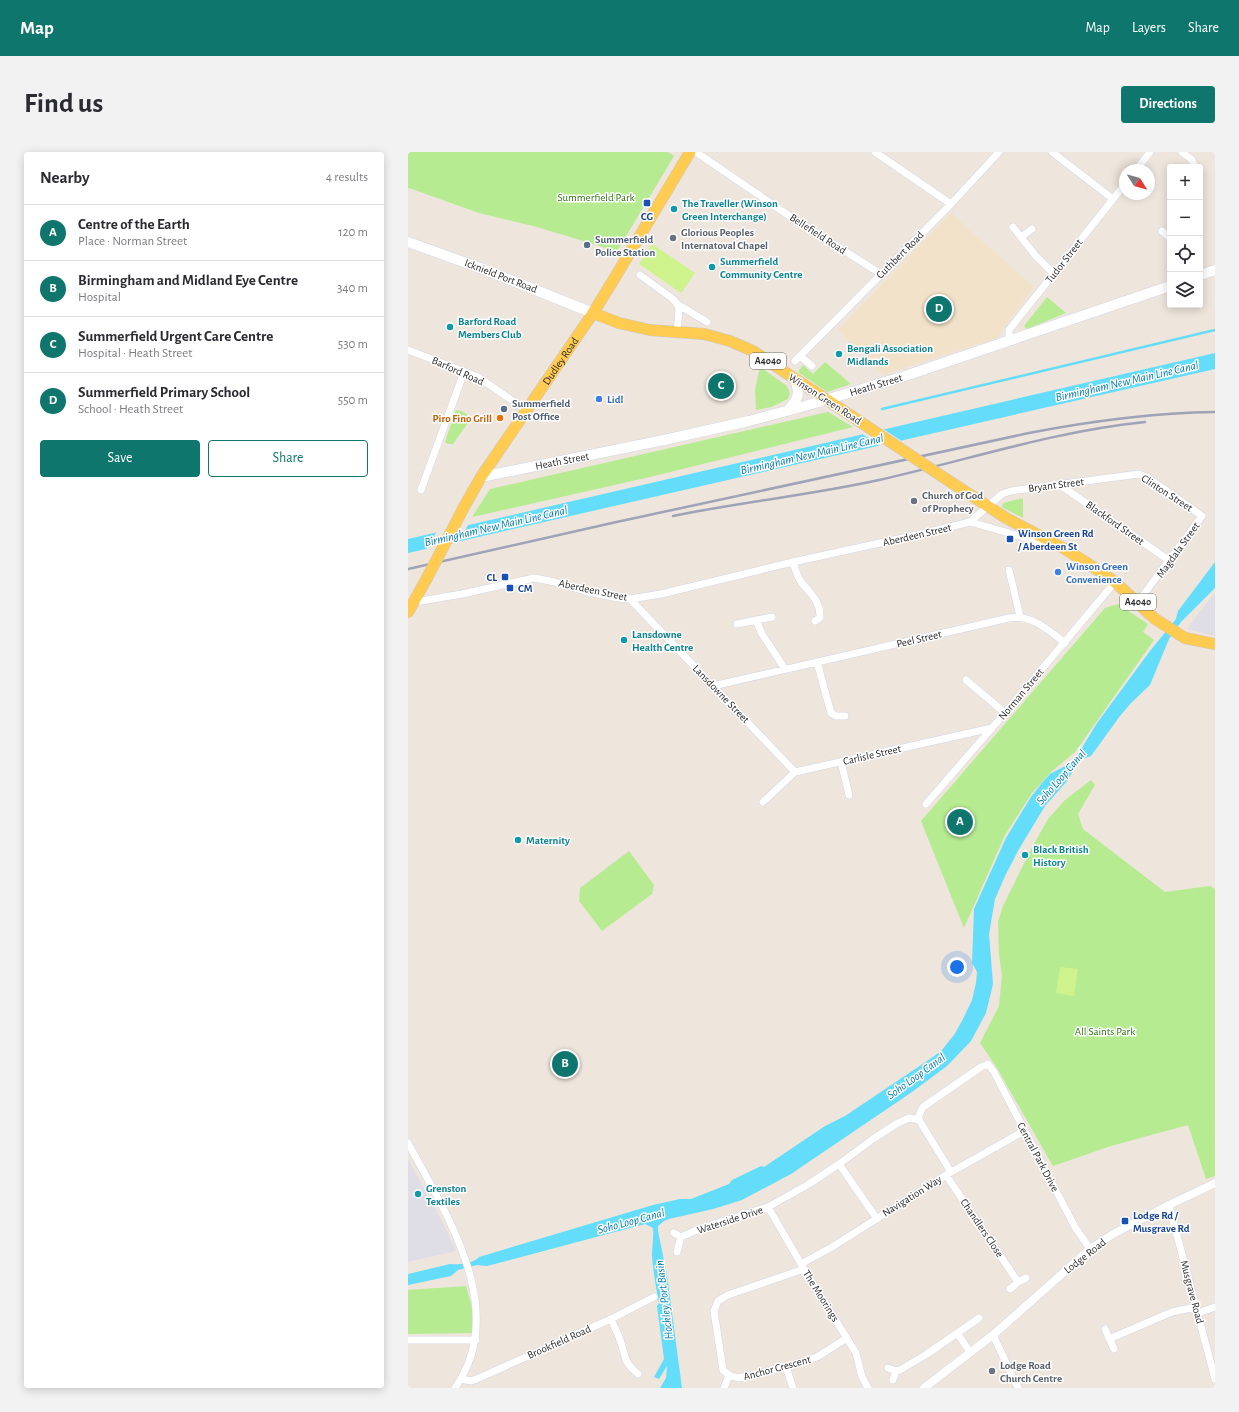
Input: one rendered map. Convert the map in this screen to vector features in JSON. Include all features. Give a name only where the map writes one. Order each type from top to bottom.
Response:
[{"type":"main road","name":"Dudley Road","points":[[408,612],[481,477],[593,313],[690,152]]},
{"type":"main road","name":"Icknield Port Road","points":[[408,242],[483,269],[593,313]]},
{"type":"main road","points":[[1203,274],[1215,270]]},
{"type":"main road","name":"Heath Street","points":[[481,477],[664,440],[749,421],[905,376],[1167,287]]},
{"type":"main road","name":"Winson Green Road","points":[[593,313],[619,323],[650,330],[704,334],[730,341],[753,351],[1006,518],[1066,549],[1115,582],[1161,623],[1185,638],[1215,644]]},
{"type":"main road","points":[[788,410],[795,403],[798,395],[798,387],[795,379]]},
{"type":"street","name":"Bellefield Road","points":[[696,152],[881,274]]},
{"type":"street","points":[[875,152],[951,204]]},
{"type":"street","name":"Cuthbert Road","points":[[812,366],[798,359],[951,204],[999,152]]},
{"type":"street","points":[[1052,152],[1113,199]]},
{"type":"street","points":[[1141,164],[1150,152]]},
{"type":"street","points":[[1182,152],[1192,160],[1194,164]]},
{"type":"street","name":"Tudor Street","points":[[1009,341],[1009,330],[1119,192]]},
{"type":"street","points":[[1013,227],[1035,255],[1054,274]]},
{"type":"street","points":[[1021,237],[1032,229]]},
{"type":"street","points":[[1162,231],[1168,236]]},
{"type":"street","points":[[640,275],[673,299],[677,304],[679,309],[677,332]]},
{"type":"street","points":[[677,304],[707,322]]},
{"type":"street","name":"Barford Road","points":[[408,350],[478,377],[526,410]]},
{"type":"street","points":[[421,490],[464,372]]},
{"type":"street","name":"Clinton Street","points":[[1130,475],[1139,474],[1150,479],[1202,516]]},
{"type":"street","name":"Bryant Street","points":[[988,506],[1002,494],[1011,491],[1130,475]]},
{"type":"street","name":"Blackford Street","points":[[1060,485],[1170,561]]},
{"type":"street","name":"Aberdeen Street","points":[[415,600],[421,601],[462,594],[534,578],[618,598],[630,599],[661,594],[793,562],[970,522],[988,506]]},
{"type":"street","name":"Magdala Street","points":[[1138,602],[1202,516]]},
{"type":"street","points":[[970,522],[1066,549]]},
{"type":"street","points":[[793,562],[801,582],[812,594],[818,606],[820,618],[815,620]]},
{"type":"street","points":[[1008,570],[1020,616],[1046,628],[1064,643]]},
{"type":"street","name":"Norman Street","points":[[926,804],[1115,582]]},
{"type":"street","name":"Lansdowne Street","points":[[630,599],[795,772]]},
{"type":"street","points":[[737,624],[772,616]]},
{"type":"street","name":"Peel Street","points":[[714,686],[1020,616]]},
{"type":"street","points":[[756,620],[762,634],[785,670]]},
{"type":"street","points":[[818,662],[832,713],[836,716],[845,716]]},
{"type":"street","points":[[966,680],[1005,713]]},
{"type":"street","name":"Carlisle Street","points":[[795,772],[992,728]]},
{"type":"street","points":[[842,762],[849,795]]},
{"type":"street","points":[[763,802],[795,772]]},
{"type":"street","name":"Central Park Drive","points":[[918,1120],[923,1108],[981,1067],[988,1064],[994,1072],[1075,1227],[1090,1249]]},
{"type":"street","name":"Waterside Drive","points":[[682,1237],[699,1229],[768,1207],[796,1192],[896,1124],[909,1118],[918,1120]]},
{"type":"street","points":[[918,1120],[948,1174]]},
{"type":"street","name":"Navigation Way","points":[[802,1267],[948,1174],[1024,1131]]},
{"type":"street","points":[[408,1144],[452,1225],[464,1253],[475,1304],[476,1340],[470,1360],[455,1388]]},
{"type":"street","points":[[839,1164],[877,1219]]},
{"type":"street","name":"Chandlers Close","points":[[948,1174],[1018,1282]]},
{"type":"street","name":"Lodge Road","points":[[924,1388],[992,1335],[1090,1249],[1113,1234],[1215,1183]]},
{"type":"street","name":"Musgrave Road","points":[[1169,1205],[1215,1379]]},
{"type":"street","name":"The Moorings","points":[[768,1207],[802,1267],[856,1353],[862,1377],[868,1388]]},
{"type":"street","points":[[674,1233],[682,1237],[677,1252]]},
{"type":"street","name":"Anchor Crescent","points":[[802,1267],[728,1295],[718,1301],[714,1311],[723,1370],[733,1378],[742,1378],[786,1367],[817,1357],[847,1338]]},
{"type":"street","points":[[1010,1289],[1018,1282],[1026,1278]]},
{"type":"street","name":"Brookfield Road","points":[[461,1379],[471,1381],[479,1378],[610,1319],[654,1297]]},
{"type":"street","points":[[1109,1338],[1172,1312],[1215,1307]]},
{"type":"street","points":[[893,1380],[892,1369],[900,1370],[927,1354],[979,1318]]},
{"type":"street","points":[[610,1319],[622,1344],[621,1359],[638,1374]]},
{"type":"street","points":[[1105,1329],[1114,1349]]},
{"type":"street","points":[[957,1333],[970,1352]]},
{"type":"street","points":[[992,1335],[1018,1388]]},
{"type":"street","points":[[408,1340],[476,1340]]},
{"type":"street","points":[[786,1367],[793,1388]]},
{"type":"street","points":[[724,1388],[729,1376]]},
{"type":"shaded area","points":[[951,213],[1034,287],[997,338],[883,375],[838,330]]},
{"type":"shaded area","points":[[1215,592],[1215,636],[1187,629]]},
{"type":"shaded area","points":[[408,1159],[444,1225],[456,1251],[408,1262]]},
{"type":"green space","name":"Summerfield Park","points":[[408,152],[668,152],[674,156],[613,258],[603,247],[537,227],[479,213],[409,188],[408,189]]},
{"type":"green space","points":[[652,244],[695,273],[681,293],[639,264]]},
{"type":"green space","points":[[1047,297],[1066,313],[1027,329],[1024,326]]},
{"type":"green space","points":[[825,362],[851,384],[827,392],[798,372],[803,365],[813,374]]},
{"type":"green space","points":[[760,367],[787,386],[790,393],[788,399],[771,407],[756,410],[755,390]]},
{"type":"green space","points":[[456,410],[464,413],[470,420],[453,444],[448,444],[445,442]]},
{"type":"green space","points":[[828,412],[853,427],[650,477],[472,517],[490,489]]},
{"type":"green space","points":[[1023,498],[1023,518],[1002,507],[1003,503]]},
{"type":"green space","points":[[1118,604],[1148,624],[1143,632],[1154,640],[1075,752],[1051,772],[1032,793],[1005,835],[964,928],[921,821],[1105,608]]},
{"type":"green space","name":"All Saints Park","points":[[1091,780],[1095,785],[1078,814],[1083,829],[1165,892],[1210,886],[1215,889],[1215,1176],[1206,1179],[1188,1125],[1111,1146],[1053,1166],[997,1068],[980,1043],[999,1006],[1002,976],[999,955],[998,922],[1003,906],[1030,851],[1048,819],[1065,800]]},
{"type":"green space","points":[[629,851],[654,885],[652,894],[602,931],[579,901],[580,888]]},
{"type":"green space","points":[[1060,967],[1078,969],[1074,996],[1056,993]]},
{"type":"green space","points":[[466,1286],[472,1307],[473,1333],[408,1334],[408,1290]]},
{"type":"water","name":"Birmingham New Main Line Canal","points":[[1215,353],[1215,369],[408,553],[408,539]]},
{"type":"water","points":[[1215,562],[1215,588],[1181,622],[1169,639],[1150,685],[1120,716],[1091,756],[1081,760],[1075,767],[1068,780],[1045,806],[1006,874],[995,899],[989,934],[993,984],[986,1013],[971,1041],[947,1066],[912,1092],[791,1174],[742,1200],[713,1209],[669,1219],[658,1226],[667,1275],[682,1388],[660,1388],[666,1378],[667,1366],[659,1379],[654,1377],[664,1359],[657,1306],[659,1303],[652,1262],[653,1228],[645,1224],[487,1266],[477,1265],[458,1270],[451,1276],[408,1285],[408,1274],[450,1264],[470,1262],[479,1257],[653,1205],[680,1199],[691,1199],[729,1184],[732,1180],[761,1166],[764,1167],[825,1126],[845,1116],[941,1051],[954,1035],[972,1000],[977,972],[972,963],[974,909],[1006,838],[1031,797],[1041,784],[1050,774],[1071,763],[1077,756],[1097,723],[1150,651],[1176,619],[1178,611]]},
{"type":"pier","points":[[882,428],[903,442],[881,447],[861,433]]},
{"type":"pier","points":[[469,523],[458,544],[425,551],[437,531]]},
{"type":"waterway","points":[[882,409],[1215,330]]},
{"type":"railway","points":[[408,569],[612,523],[1029,433],[1122,418],[1215,412]]},
{"type":"railway","points":[[673,516],[879,480],[1045,439],[1111,426],[1145,422]]},
{"type":"place","name":"CG","points":[[647,203]]},
{"type":"place","name":"The Traveller (Winson Green Interchange)","points":[[674,209]]},
{"type":"place","name":"Glorious Peoples Internatoval Chapel","points":[[673,238]]},
{"type":"place","name":"Summerfield Police Station","points":[[587,245]]},
{"type":"place","name":"Summerfield Community Centre","points":[[712,267]]},
{"type":"place","name":"Summerfield Primary School","points":[[939,309]]},
{"type":"place","name":"Barford Road Members Club","points":[[450,327]]},
{"type":"place","name":"Bengali Association Midlands","points":[[839,354]]},
{"type":"place","name":"Summerfield Urgent Care Centre","points":[[721,386]]},
{"type":"place","name":"Lidl","points":[[599,399]]},
{"type":"place","name":"Summerfield Post Office","points":[[504,409]]},
{"type":"place","name":"Piro Fino Grill","points":[[500,418]]},
{"type":"place","name":"Church of God of Prophecy","points":[[914,501]]},
{"type":"place","name":"Winson Green Rd / Aberdeen St","points":[[1010,539]]},
{"type":"place","name":"Winson Green Convenience","points":[[1058,572]]},
{"type":"place","name":"CL","points":[[505,577]]},
{"type":"place","name":"CM","points":[[510,588]]},
{"type":"place","name":"Lansdowne Health Centre","points":[[624,640]]},
{"type":"place","name":"Centre of the Earth","points":[[960,822]]},
{"type":"place","name":"Maternity","points":[[518,840]]},
{"type":"place","name":"Black British History","points":[[1025,855]]},
{"type":"place","name":"Birmingham and Midland Eye Centre","points":[[565,1064]]},
{"type":"place","name":"Grenston Textiles","points":[[418,1194]]},
{"type":"place","name":"Lodge Rd / Musgrave Rd","points":[[1125,1221]]},
{"type":"place","name":"Lodge Road Church Centre","points":[[992,1371]]},
{"type":"water label","name":"Soho Loop Canal","points":[[1061,777]]},
{"type":"water label","name":"Soho Loop Canal","points":[[916,1076]]},
{"type":"water label","name":"Soho Loop Canal","points":[[631,1221]]},
{"type":"water label","name":"Hockley Port Basin","points":[[664,1300]]}]
